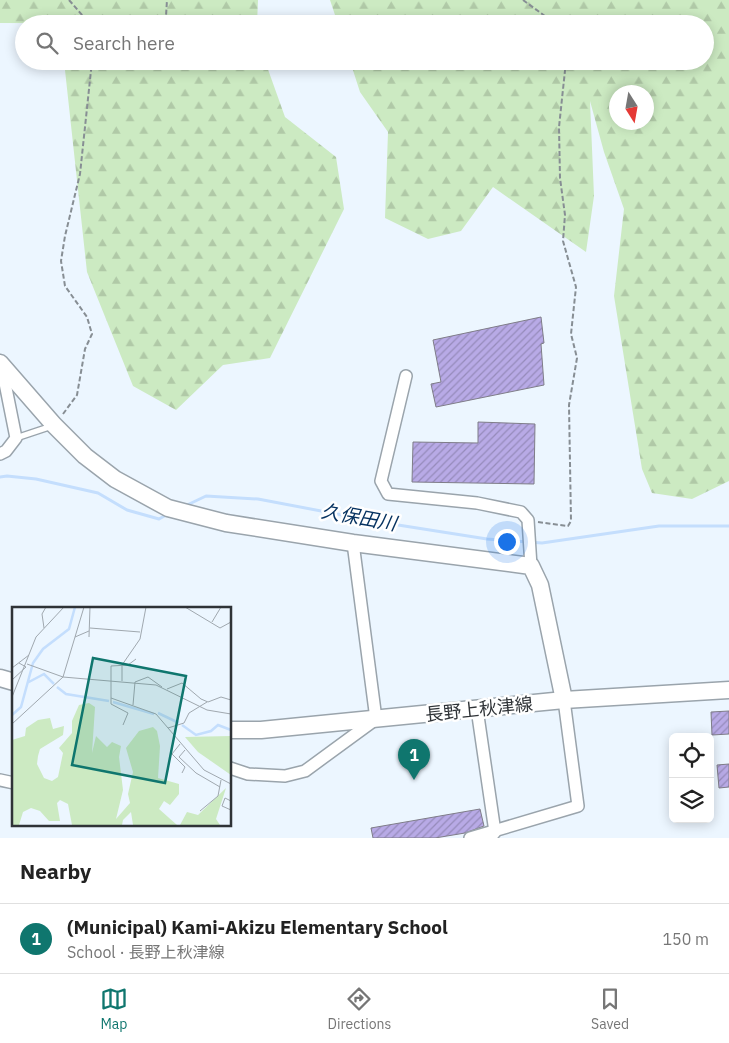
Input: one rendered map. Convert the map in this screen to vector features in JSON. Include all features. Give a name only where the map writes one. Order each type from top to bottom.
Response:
[{"type":"street","points":[[1,363],[54,425],[85,456],[115,478],[168,508],[226,523],[353,543],[532,566]]},
{"type":"street","points":[[0,454],[6,451],[16,438],[1,363]]},
{"type":"street","points":[[406,376],[381,480],[388,494],[477,503],[521,512],[528,520],[532,566],[540,585],[564,700],[578,806],[493,835],[470,838]]},
{"type":"street","points":[[231,768],[248,774],[284,776],[305,771],[376,719],[353,543]]},
{"type":"street","name":"長野上秋津線","points":[[231,730],[261,730],[564,700],[729,690]]},
{"type":"street","points":[[477,709],[493,835]]},
{"type":"lane","points":[[16,438],[54,425]]},
{"type":"path","points":[[69,0],[82,15]]},
{"type":"path","points":[[166,15],[167,0]]},
{"type":"path","points":[[523,0],[544,15]]},
{"type":"path","points":[[54,425],[77,395],[86,349],[92,334],[87,317],[65,286],[61,261],[80,174],[91,70]]},
{"type":"path","points":[[528,520],[568,526],[571,521],[569,405],[577,358],[571,334],[576,287],[563,241],[565,216],[560,178],[559,127],[565,70]]},
{"type":"green space","points":[[0,0],[258,0],[257,15],[15,15],[15,23],[0,23]]},
{"type":"green space","points":[[330,0],[729,0],[729,481],[692,499],[652,493],[642,469],[614,296],[624,209],[604,152],[590,101],[594,196],[586,252],[493,187],[461,231],[428,239],[385,218],[388,132],[360,92],[353,70],[714,70],[714,15],[335,15]]},
{"type":"green space","points":[[65,70],[268,70],[285,117],[336,157],[344,209],[270,358],[223,365],[176,410],[133,386],[87,272]]},
{"type":"building","points":[[541,317],[544,343],[541,344],[544,385],[436,407],[431,384],[441,382],[433,340]]},
{"type":"building","points":[[478,422],[535,424],[534,484],[412,482],[413,442],[478,443]]},
{"type":"building","points":[[729,711],[729,734],[714,735],[712,733],[711,712]]},
{"type":"building","points":[[729,764],[729,787],[719,788],[717,765]]},
{"type":"building","points":[[480,809],[484,826],[465,833],[435,838],[373,838],[371,828]]},
{"type":"waterway","name":"久保田川","points":[[0,477],[36,479],[98,493],[127,510],[159,519],[168,514]]},
{"type":"waterway","name":"久保田川","points":[[185,506],[206,496],[258,499],[379,522],[487,539],[542,543],[659,526],[729,526]]},
{"type":"place","name":"(Municipal) Kami-Akizu Elementary School","points":[[414,780]]}]
